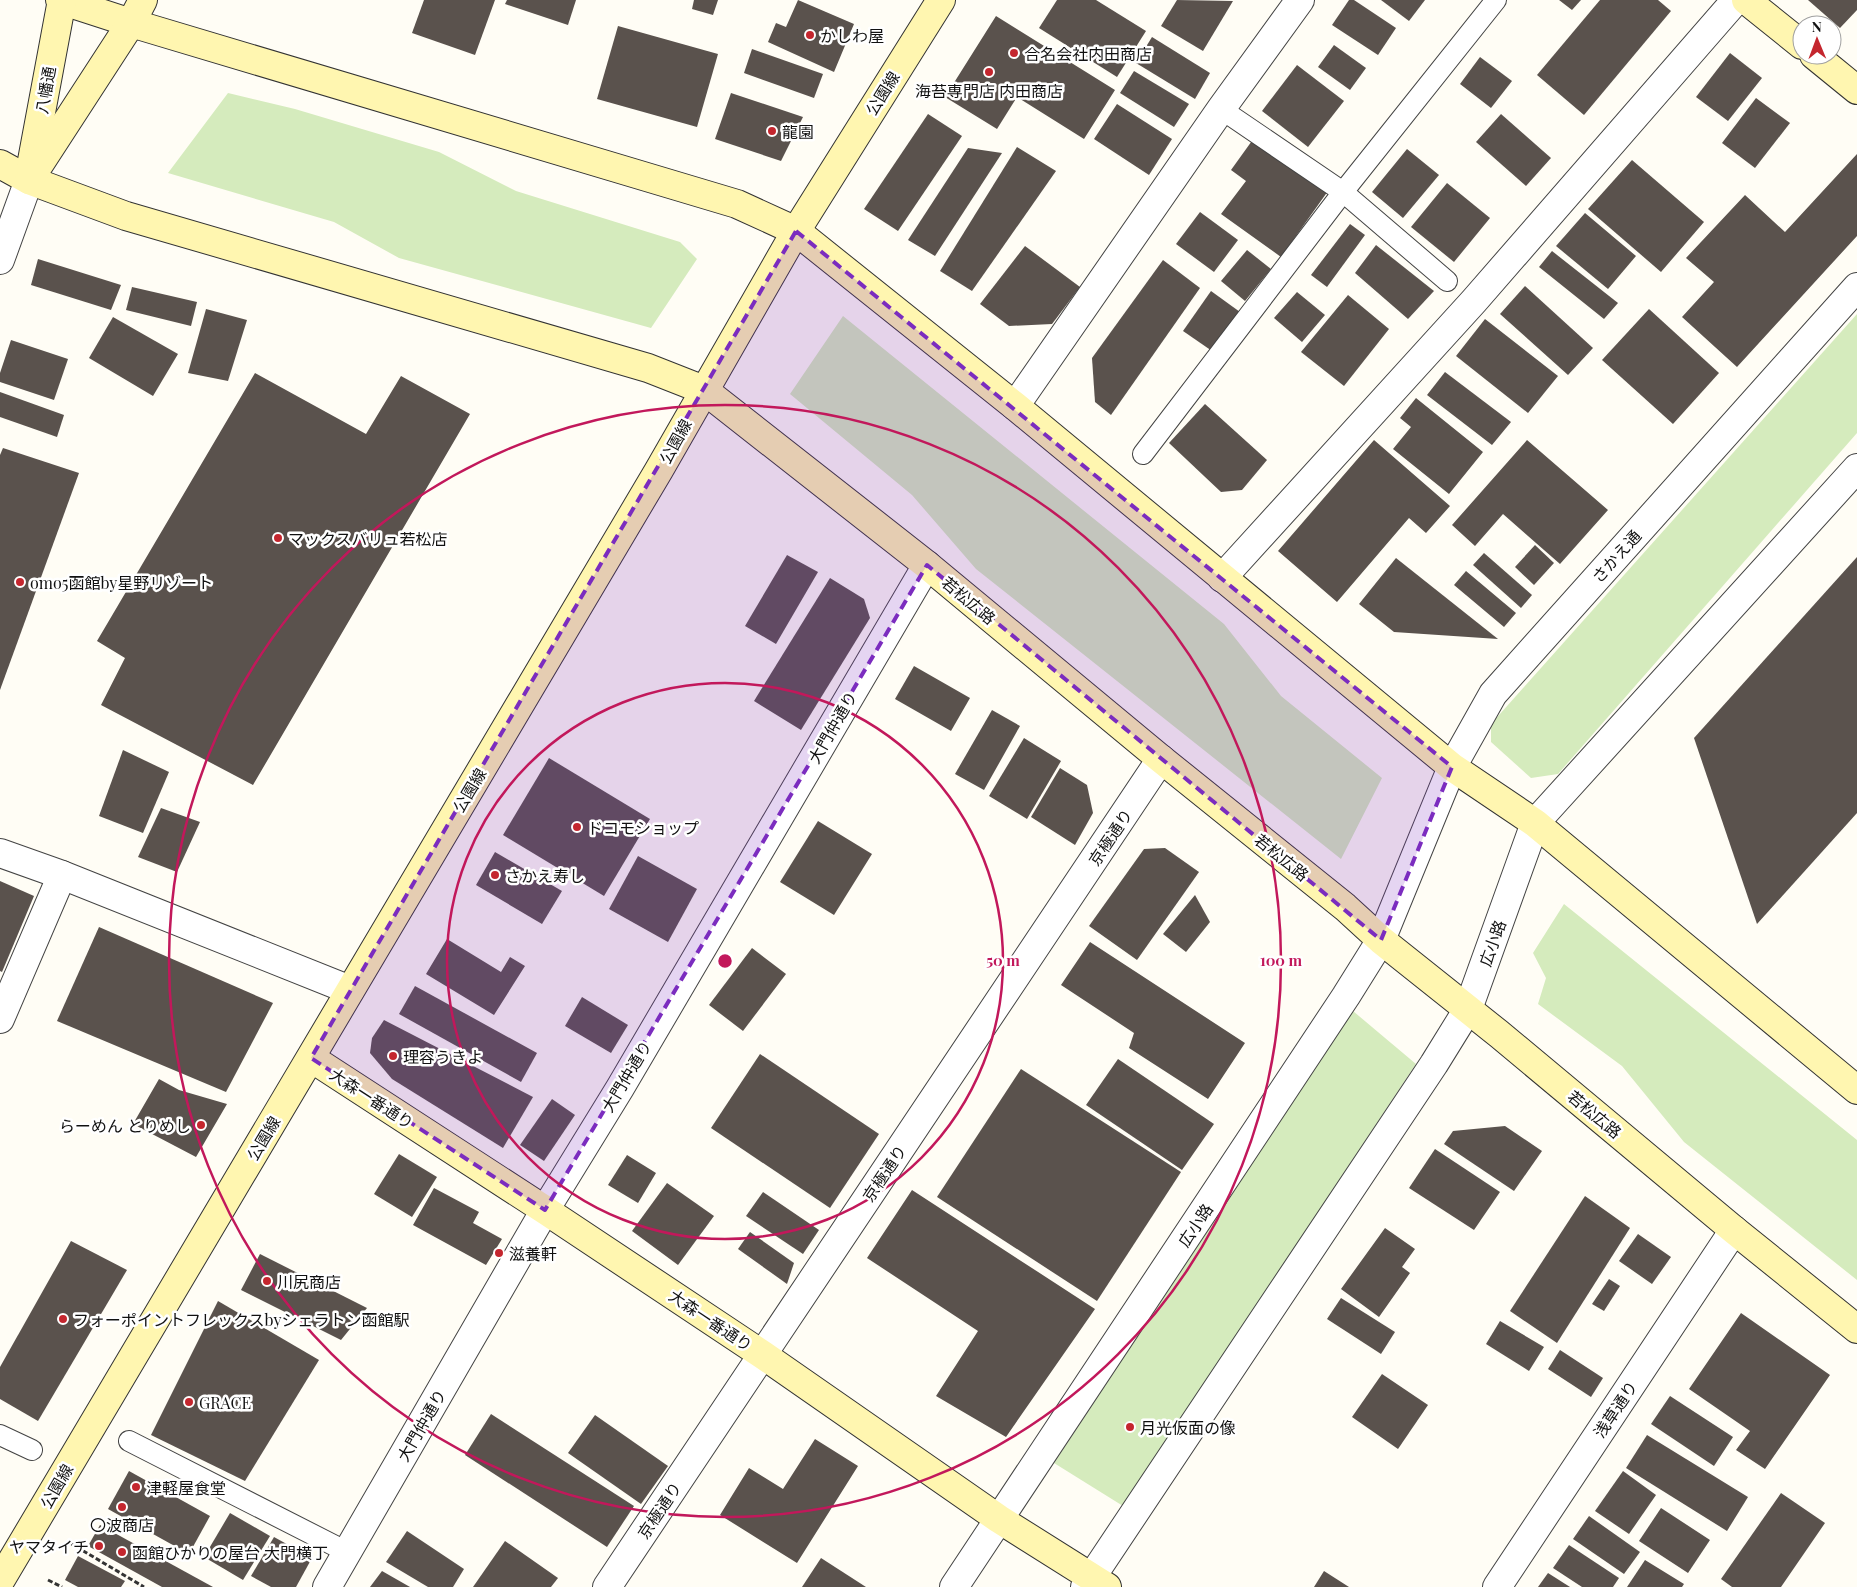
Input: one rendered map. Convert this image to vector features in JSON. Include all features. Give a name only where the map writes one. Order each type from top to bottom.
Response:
[{"type":"street","points":[[62,0],[137,11],[737,204],[796,231],[1016,406],[1452,766],[1535,823],[1857,1090]]},
{"type":"street","name":"八幡通","points":[[29,180],[62,0]]},
{"type":"street","name":"公園線","points":[[0,1581],[659,470],[796,231],[941,0]]},
{"type":"street","points":[[1016,406],[1221,109],[1300,0]]},
{"type":"street","points":[[1222,578],[1474,301],[1736,0]]},
{"type":"street","points":[[1746,0],[1792,37]]},
{"type":"street","points":[[0,260],[29,180],[137,11]]},
{"type":"street","points":[[1826,65],[1857,90]]},
{"type":"street","name":"若松広路","points":[[0,164],[29,180],[126,216],[648,368],[704,390],[927,565],[1734,1230],[1857,1329]]},
{"type":"street","name":"さかえ通","points":[[1417,852],[1452,766],[1493,694],[1857,287]]},
{"type":"street","points":[[1535,823],[1857,468]]},
{"type":"street","name":"大門仲通り","points":[[327,1587],[545,1210],[625,1079],[927,565]]},
{"type":"street","name":"京極通り","points":[[606,1587],[1161,759]]},
{"type":"street","name":"広小路","points":[[1095,1583],[1468,1009],[1535,823]]},
{"type":"street","name":"広小路","points":[[954,1587],[1346,996],[1381,940],[1417,852]]},
{"type":"street","points":[[0,853],[62,875],[350,990]]},
{"type":"street","points":[[0,1019],[62,875]]},
{"type":"street","name":"大森一番通り","points":[[311,1058],[763,1355],[999,1519],[1095,1583]]},
{"type":"street","name":"浅草通り","points":[[1497,1587],[1734,1230]]},
{"type":"lane","points":[[1143,454],[1342,192],[1496,0]]},
{"type":"lane","points":[[1221,109],[1342,192],[1447,281]]},
{"type":"lane","points":[[0,1435],[32,1450]]},
{"type":"lane","points":[[129,1441],[347,1552]]},
{"type":"path","points":[[70,1543],[144,1587]]},
{"type":"path","points":[[48,1580],[62,1587]]},
{"type":"highlighted area","points":[[796,231],[1452,767],[1381,940],[927,565],[545,1210],[311,1058]]},
{"type":"green space","points":[[228,93],[295,109],[439,152],[516,191],[680,242],[697,259],[651,328],[399,258],[334,222],[168,173]]},
{"type":"green space","points":[[1857,314],[1857,433],[1558,774],[1531,778],[1491,742],[1491,724]]},
{"type":"green space","points":[[843,316],[1224,624],[1281,696],[1382,778],[1341,859],[976,569],[912,495],[790,394]]},
{"type":"green space","points":[[1564,904],[1857,1140],[1857,1280],[1684,1142],[1622,1066],[1538,1004],[1546,978],[1533,953]]},
{"type":"green space","points":[[1353,1011],[1416,1064],[1123,1506],[1054,1463]]},
{"type":"building","points":[[424,0],[495,0],[475,55],[412,33]]},
{"type":"building","points":[[507,0],[576,0],[568,25],[505,4]]},
{"type":"building","points":[[694,0],[718,0],[713,15],[692,9]]},
{"type":"building","name":"かしわ屋","points":[[798,0],[854,24],[834,72],[768,42],[776,23],[786,27]]},
{"type":"building","points":[[1057,0],[1096,0],[1146,31],[1117,77],[1039,28]]},
{"type":"building","points":[[1177,0],[1233,1],[1203,51],[1161,26]]},
{"type":"building","points":[[1349,0],[1354,0],[1396,28],[1378,55],[1332,25]]},
{"type":"building","points":[[1381,0],[1425,0],[1409,21]]},
{"type":"building","points":[[1559,0],[1581,0],[1572,10]]},
{"type":"building","points":[[1600,0],[1658,0],[1671,11],[1584,115],[1537,75]]},
{"type":"building","points":[[1808,0],[1857,0],[1857,10],[1842,26],[1842,15],[1825,15]]},
{"type":"building","name":"合名会社内田商店","points":[[996,16],[1115,90],[1084,139],[1017,97],[997,129],[945,97]]},
{"type":"building","points":[[618,26],[718,54],[697,127],[597,99]]},
{"type":"building","points":[[1152,37],[1210,73],[1195,99],[1136,63]]},
{"type":"building","points":[[1334,45],[1366,68],[1350,90],[1318,67]]},
{"type":"building","points":[[752,49],[823,74],[814,98],[744,73]]},
{"type":"building","points":[[1730,53],[1762,78],[1728,121],[1696,97]]},
{"type":"building","points":[[1480,57],[1512,81],[1491,108],[1460,84]]},
{"type":"building","points":[[1297,65],[1344,101],[1308,147],[1262,111]]},
{"type":"building","points":[[1134,71],[1189,104],[1174,127],[1120,93]]},
{"type":"building","points":[[731,93],[803,117],[781,161],[715,139]]},
{"type":"building","points":[[1756,98],[1790,123],[1755,168],[1722,143]]},
{"type":"building","points":[[1117,104],[1172,139],[1149,175],[1094,139]]},
{"type":"building","points":[[928,114],[962,136],[898,231],[864,209]]},
{"type":"building","points":[[1501,114],[1551,158],[1526,186],[1476,142]]},
{"type":"building","points":[[1254,138],[1328,191],[1281,257],[1221,214],[1246,181],[1231,170]]},
{"type":"building","points":[[1017,147],[1056,171],[972,291],[940,271]]},
{"type":"building","points":[[968,148],[1002,153],[935,256],[908,240]]},
{"type":"building","points":[[1407,149],[1439,175],[1403,218],[1372,192]]},
{"type":"building","points":[[1857,154],[1857,236],[1737,367],[1682,317],[1714,282],[1686,258],[1745,195],[1785,232]]},
{"type":"building","points":[[1632,160],[1704,222],[1661,272],[1588,209]]},
{"type":"building","points":[[1447,183],[1490,218],[1454,262],[1411,227]]},
{"type":"building","points":[[1200,212],[1238,240],[1214,272],[1176,244]]},
{"type":"building","points":[[1585,213],[1636,256],[1608,289],[1556,246]]},
{"type":"building","points":[[1350,224],[1365,235],[1327,287],[1311,275]]},
{"type":"building","points":[[1376,245],[1434,291],[1408,319],[1355,273]]},
{"type":"building","points":[[1025,246],[1080,287],[1052,324],[1009,326],[980,304]]},
{"type":"building","points":[[1247,250],[1271,269],[1245,301],[1221,281]]},
{"type":"building","points":[[1552,251],[1618,303],[1604,319],[1539,267]]},
{"type":"building","points":[[38,259],[121,285],[111,310],[31,285]]},
{"type":"building","points":[[1163,260],[1200,288],[1111,415],[1095,402],[1092,358]]},
{"type":"building","points":[[1525,286],[1593,348],[1568,375],[1500,314]]},
{"type":"building","points":[[132,287],[197,302],[191,326],[126,310]]},
{"type":"building","points":[[1211,291],[1240,312],[1212,351],[1183,331]]},
{"type":"building","points":[[1297,292],[1325,315],[1302,342],[1274,318]]},
{"type":"building","points":[[1348,295],[1389,329],[1344,386],[1301,352]]},
{"type":"building","points":[[206,309],[247,320],[228,381],[188,373]]},
{"type":"building","points":[[1649,309],[1719,373],[1673,424],[1602,360]]},
{"type":"building","points":[[113,317],[178,354],[153,396],[89,358]]},
{"type":"building","points":[[1485,319],[1558,376],[1528,413],[1456,356]]},
{"type":"building","points":[[11,340],[68,359],[54,400],[0,382],[0,373]]},
{"type":"building","points":[[1445,372],[1511,422],[1492,445],[1427,395]]},
{"type":"building","name":"マックスバリュ若松店","points":[[255,373],[366,434],[401,376],[470,414],[253,785],[101,705],[125,658],[97,641]]},
{"type":"building","points":[[0,392],[64,415],[57,437],[0,417]]},
{"type":"building","points":[[1416,398],[1483,452],[1449,494],[1393,449],[1411,427],[1400,418]]},
{"type":"building","points":[[1205,404],[1267,460],[1242,490],[1221,492],[1169,443]]},
{"type":"building","points":[[1374,440],[1450,506],[1426,533],[1409,518],[1337,602],[1278,551]]},
{"type":"building","points":[[1527,440],[1608,510],[1560,564],[1503,514],[1475,546],[1452,525]]},
{"type":"building","name":"omo5函館by星野リゾート","points":[[3,448],[79,473],[0,690],[0,455]]},
{"type":"building","points":[[1535,545],[1554,563],[1534,585],[1515,567]]},
{"type":"building","points":[[1484,553],[1532,595],[1521,608],[1473,565]]},
{"type":"building","points":[[787,555],[818,572],[776,644],[745,626]]},
{"type":"building","points":[[1857,557],[1857,813],[1757,924],[1694,738]]},
{"type":"building","points":[[1396,558],[1498,639],[1394,632],[1359,604]]},
{"type":"building","points":[[1466,571],[1516,613],[1504,627],[1454,585]]},
{"type":"building","points":[[830,578],[864,599],[870,618],[801,730],[754,701]]},
{"type":"building","points":[[914,666],[970,698],[951,731],[895,699]]},
{"type":"building","points":[[992,710],[1020,726],[984,790],[955,774]]},
{"type":"building","points":[[1024,738],[1061,761],[1027,819],[989,796]]},
{"type":"building","points":[[123,750],[169,772],[143,833],[99,816]]},
{"type":"building","name":"ドコモショップ","points":[[549,758],[650,819],[604,896],[503,835]]},
{"type":"building","points":[[1060,768],[1087,785],[1093,813],[1075,845],[1031,817]]},
{"type":"building","points":[[161,808],[200,822],[177,872],[138,857]]},
{"type":"building","points":[[818,821],[872,854],[834,915],[780,882]]},
{"type":"building","points":[[1165,848],[1199,872],[1137,960],[1089,926],[1144,849]]},
{"type":"building","points":[[495,852],[562,891],[542,924],[476,885]]},
{"type":"building","points":[[638,856],[697,889],[668,942],[609,909]]},
{"type":"building","points":[[0,881],[34,896],[2,972],[0,971]]},
{"type":"building","points":[[1195,895],[1210,922],[1186,952],[1163,934]]},
{"type":"building","points":[[99,927],[273,1003],[226,1092],[57,1021]]},
{"type":"building","points":[[447,939],[501,972],[510,957],[525,966],[494,1015],[426,974]]},
{"type":"building","points":[[1090,942],[1245,1043],[1208,1099],[1129,1048],[1134,1033],[1061,985]]},
{"type":"building","points":[[752,948],[786,974],[743,1031],[709,1005]]},
{"type":"building","points":[[415,986],[537,1053],[521,1082],[399,1014]]},
{"type":"building","points":[[582,997],[628,1025],[611,1053],[565,1026]]},
{"type":"building","points":[[384,1020],[533,1097],[503,1148],[392,1079],[370,1053],[372,1038]]},
{"type":"building","points":[[760,1054],[879,1134],[830,1208],[711,1128]]},
{"type":"building","points":[[1118,1059],[1214,1124],[1182,1170],[1086,1105]]},
{"type":"building","points":[[1021,1069],[1181,1172],[1097,1301],[937,1197]]},
{"type":"building","points":[[159,1079],[179,1090],[227,1104],[196,1157],[133,1124]]},
{"type":"building","points":[[552,1099],[575,1115],[544,1161],[520,1145]]},
{"type":"building","points":[[1505,1126],[1542,1151],[1514,1191],[1444,1144],[1453,1131]]},
{"type":"building","points":[[1435,1149],[1500,1192],[1474,1230],[1409,1188]]},
{"type":"building","points":[[399,1154],[437,1177],[412,1217],[374,1194]]},
{"type":"building","points":[[627,1155],[656,1173],[638,1203],[608,1185]]},
{"type":"building","points":[[667,1183],[714,1216],[678,1265],[632,1231]]},
{"type":"building","points":[[434,1188],[479,1212],[473,1223],[502,1239],[486,1265],[413,1225]]},
{"type":"building","points":[[912,1190],[1095,1309],[1006,1437],[936,1396],[978,1331],[867,1258]]},
{"type":"building","points":[[763,1192],[819,1230],[803,1254],[746,1216]]},
{"type":"building","points":[[1585,1196],[1630,1228],[1557,1343],[1510,1311]]},
{"type":"building","points":[[1385,1228],[1415,1249],[1402,1267],[1410,1273],[1379,1317],[1341,1289]]},
{"type":"building","points":[[750,1232],[794,1263],[787,1284],[738,1249]]},
{"type":"building","points":[[1638,1234],[1671,1257],[1652,1284],[1619,1261]]},
{"type":"building","name":"フォーポイントフレックスbyシェラトン函館駅","points":[[71,1241],[127,1270],[38,1421],[0,1399],[0,1367]]},
{"type":"building","points":[[260,1254],[367,1308],[341,1340],[241,1290]]},
{"type":"building","points":[[1609,1279],[1620,1286],[1604,1311],[1592,1304]]},
{"type":"building","points":[[1341,1298],[1395,1332],[1381,1354],[1327,1319]]},
{"type":"building","points":[[218,1301],[319,1360],[245,1481],[151,1435]]},
{"type":"building","points":[[1741,1313],[1830,1375],[1765,1469],[1736,1450],[1750,1431],[1689,1389]]},
{"type":"building","points":[[1500,1321],[1544,1347],[1529,1371],[1486,1344]]},
{"type":"building","points":[[1560,1350],[1603,1378],[1591,1397],[1548,1369]]},
{"type":"building","points":[[1382,1374],[1428,1405],[1398,1449],[1352,1417]]},
{"type":"building","points":[[1670,1396],[1733,1437],[1714,1466],[1651,1424]]},
{"type":"building","points":[[491,1414],[634,1506],[607,1547],[465,1455]]},
{"type":"building","points":[[595,1415],[668,1466],[641,1504],[568,1453]]},
{"type":"building","points":[[1647,1435],[1748,1497],[1727,1531],[1626,1468]]},
{"type":"building","points":[[815,1439],[858,1466],[797,1563],[720,1515],[749,1468],[783,1489]]},
{"type":"building","points":[[129,1471],[210,1516],[189,1554],[108,1509]]},
{"type":"building","points":[[1623,1471],[1656,1495],[1629,1534],[1595,1511]]},
{"type":"building","points":[[1781,1493],[1825,1523],[1781,1587],[1732,1587],[1721,1579]]},
{"type":"building","points":[[1661,1508],[1710,1540],[1688,1573],[1639,1541]]},
{"type":"building","points":[[230,1513],[270,1536],[243,1580],[204,1557]]},
{"type":"building","points":[[1589,1516],[1640,1552],[1624,1574],[1573,1539]]},
{"type":"building","points":[[100,1525],[213,1587],[162,1587],[88,1546]]},
{"type":"building","points":[[407,1531],[464,1569],[453,1587],[428,1587],[386,1562]]},
{"type":"building","points":[[274,1537],[312,1558],[296,1587],[271,1587],[251,1576]]},
{"type":"building","points":[[505,1541],[558,1578],[551,1587],[473,1587]]},
{"type":"building","points":[[1569,1545],[1619,1578],[1613,1587],[1582,1587],[1553,1568]]},
{"type":"building","points":[[78,1556],[125,1581],[121,1587],[78,1587],[65,1580]]},
{"type":"building","points":[[821,1558],[866,1587],[802,1587]]},
{"type":"building","points":[[1645,1560],[1684,1584],[1682,1587],[1627,1587]]},
{"type":"building","points":[[382,1571],[410,1587],[370,1587]]},
{"type":"building","points":[[1324,1571],[1349,1587],[1314,1587]]},
{"type":"building","points":[[1548,1573],[1570,1587],[1538,1587]]},
{"type":"place","name":"かしわ屋","points":[[810,35]]},
{"type":"place","name":"合名会社内田商店","points":[[1014,53]]},
{"type":"place","name":"海苔専門店 内田商店","points":[[989,72]]},
{"type":"place","name":"龍園","points":[[772,131]]},
{"type":"place","name":"マックスバリュ若松店","points":[[278,538]]},
{"type":"place","name":"omo5函館by星野リゾート","points":[[20,582]]},
{"type":"place","name":"ドコモショップ","points":[[577,827]]},
{"type":"place","name":"さかえ寿し","points":[[495,875]]},
{"type":"place","name":"理容うきよ","points":[[393,1056]]},
{"type":"place","name":"らーめん とりめし","points":[[201,1125]]},
{"type":"place","name":"滋養軒","points":[[499,1253]]},
{"type":"place","name":"川尻商店","points":[[267,1281]]},
{"type":"place","name":"フォーポイントフレックスbyシェラトン函館駅","points":[[63,1319]]},
{"type":"place","name":"GRACE","points":[[189,1402]]},
{"type":"place","name":"月光仮面の像","points":[[1130,1427]]},
{"type":"place","name":"津軽屋食堂","points":[[136,1487]]},
{"type":"place","name":"〇波商店","points":[[122,1507]]},
{"type":"place","name":"ヤマタイチ","points":[[99,1546]]},
{"type":"place","name":"函館ひかりの屋台 大門横丁","points":[[122,1552]]}]
